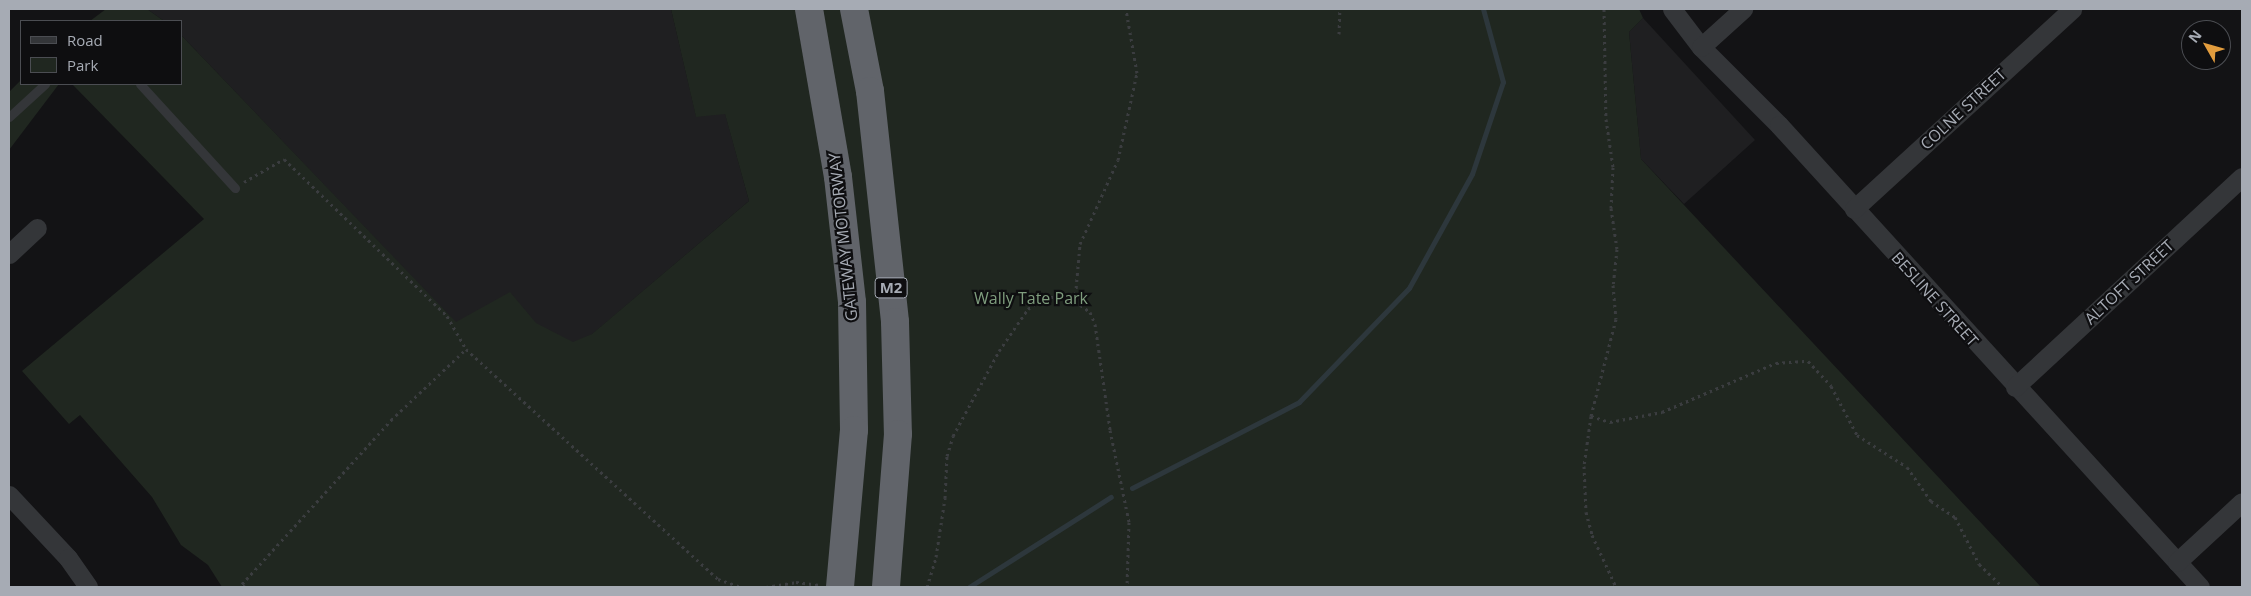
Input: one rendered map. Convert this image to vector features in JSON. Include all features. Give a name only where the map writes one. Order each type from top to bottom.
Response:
[{"type":"highway","name":"GATEWAY MOTORWAY","points":[[809,9],[838,177],[852,302],[854,430],[838,579]]},
{"type":"highway","name":"M2","points":[[854,9],[871,101],[894,322],[898,434],[888,579]]},
{"type":"street","name":"BESLINE STREET","points":[[1672,9],[1701,47],[1779,126],[2015,387],[2200,587]]},
{"type":"street","points":[[1701,47],[1743,9]]},
{"type":"street","name":"COLNE STREET","points":[[1854,209],[2072,9]]},
{"type":"street","name":"ALTOFT STREET","points":[[2015,387],[2242,177]]},
{"type":"street","points":[[9,254],[37,228]]},
{"type":"street","points":[[9,495],[68,558],[88,587]]},
{"type":"street","points":[[2176,562],[2242,502]]},
{"type":"lane","points":[[9,117],[44,85]]},
{"type":"lane","points":[[141,85],[235,188]]},
{"type":"path","points":[[1075,302],[1080,244],[1118,160],[1137,73],[1126,9]]},
{"type":"path","points":[[1339,34],[1340,9]]},
{"type":"path","points":[[1604,9],[1606,119],[1613,167],[1611,208],[1617,249],[1612,336],[1591,416],[1584,466],[1586,512],[1592,535],[1616,587]]},
{"type":"path","points":[[235,188],[284,159],[447,316],[466,350],[718,579],[741,587]]},
{"type":"path","points":[[927,587],[936,558],[945,498],[947,456],[953,436],[999,351],[1028,310],[1044,297],[1075,302],[1090,312],[1095,324],[1110,430],[1129,522],[1126,587]]},
{"type":"path","points":[[245,587],[242,584],[391,420],[466,350]]},
{"type":"path","points":[[1591,416],[1610,422],[1662,412],[1725,382],[1776,363],[1808,361],[1831,386],[1857,434],[1907,467],[1932,501],[1955,517],[1980,564],[2004,587]]},
{"type":"path","points":[[766,587],[796,582],[838,579]]},
{"type":"path","points":[[795,587],[796,582]]},
{"type":"shaded area","points":[[147,9],[671,9],[696,116],[725,113],[749,201],[523,393],[182,36],[182,20],[163,20]]},
{"type":"shaded area","points":[[1643,18],[1755,140],[1684,204],[1641,159],[1629,32]]},
{"type":"green space","points":[[106,9],[147,9],[163,20],[91,20]]},
{"type":"green space","name":"Wally Tate Park","points":[[671,9],[1639,9],[1643,18],[1629,32],[1641,159],[2041,587],[222,587],[208,565],[181,545],[152,497],[80,415],[69,424],[22,371],[204,219],[73,85],[182,85],[182,36],[456,322],[510,292],[536,323],[573,342],[592,334],[749,201],[725,114],[696,117]]},
{"type":"green space","points":[[20,81],[20,85],[58,85],[9,150],[9,92]]},
{"type":"waterway","points":[[1132,488],[1299,402],[1409,288],[1472,174],[1503,82],[1483,9]]},
{"type":"waterway","points":[[969,587],[1111,497]]}]
